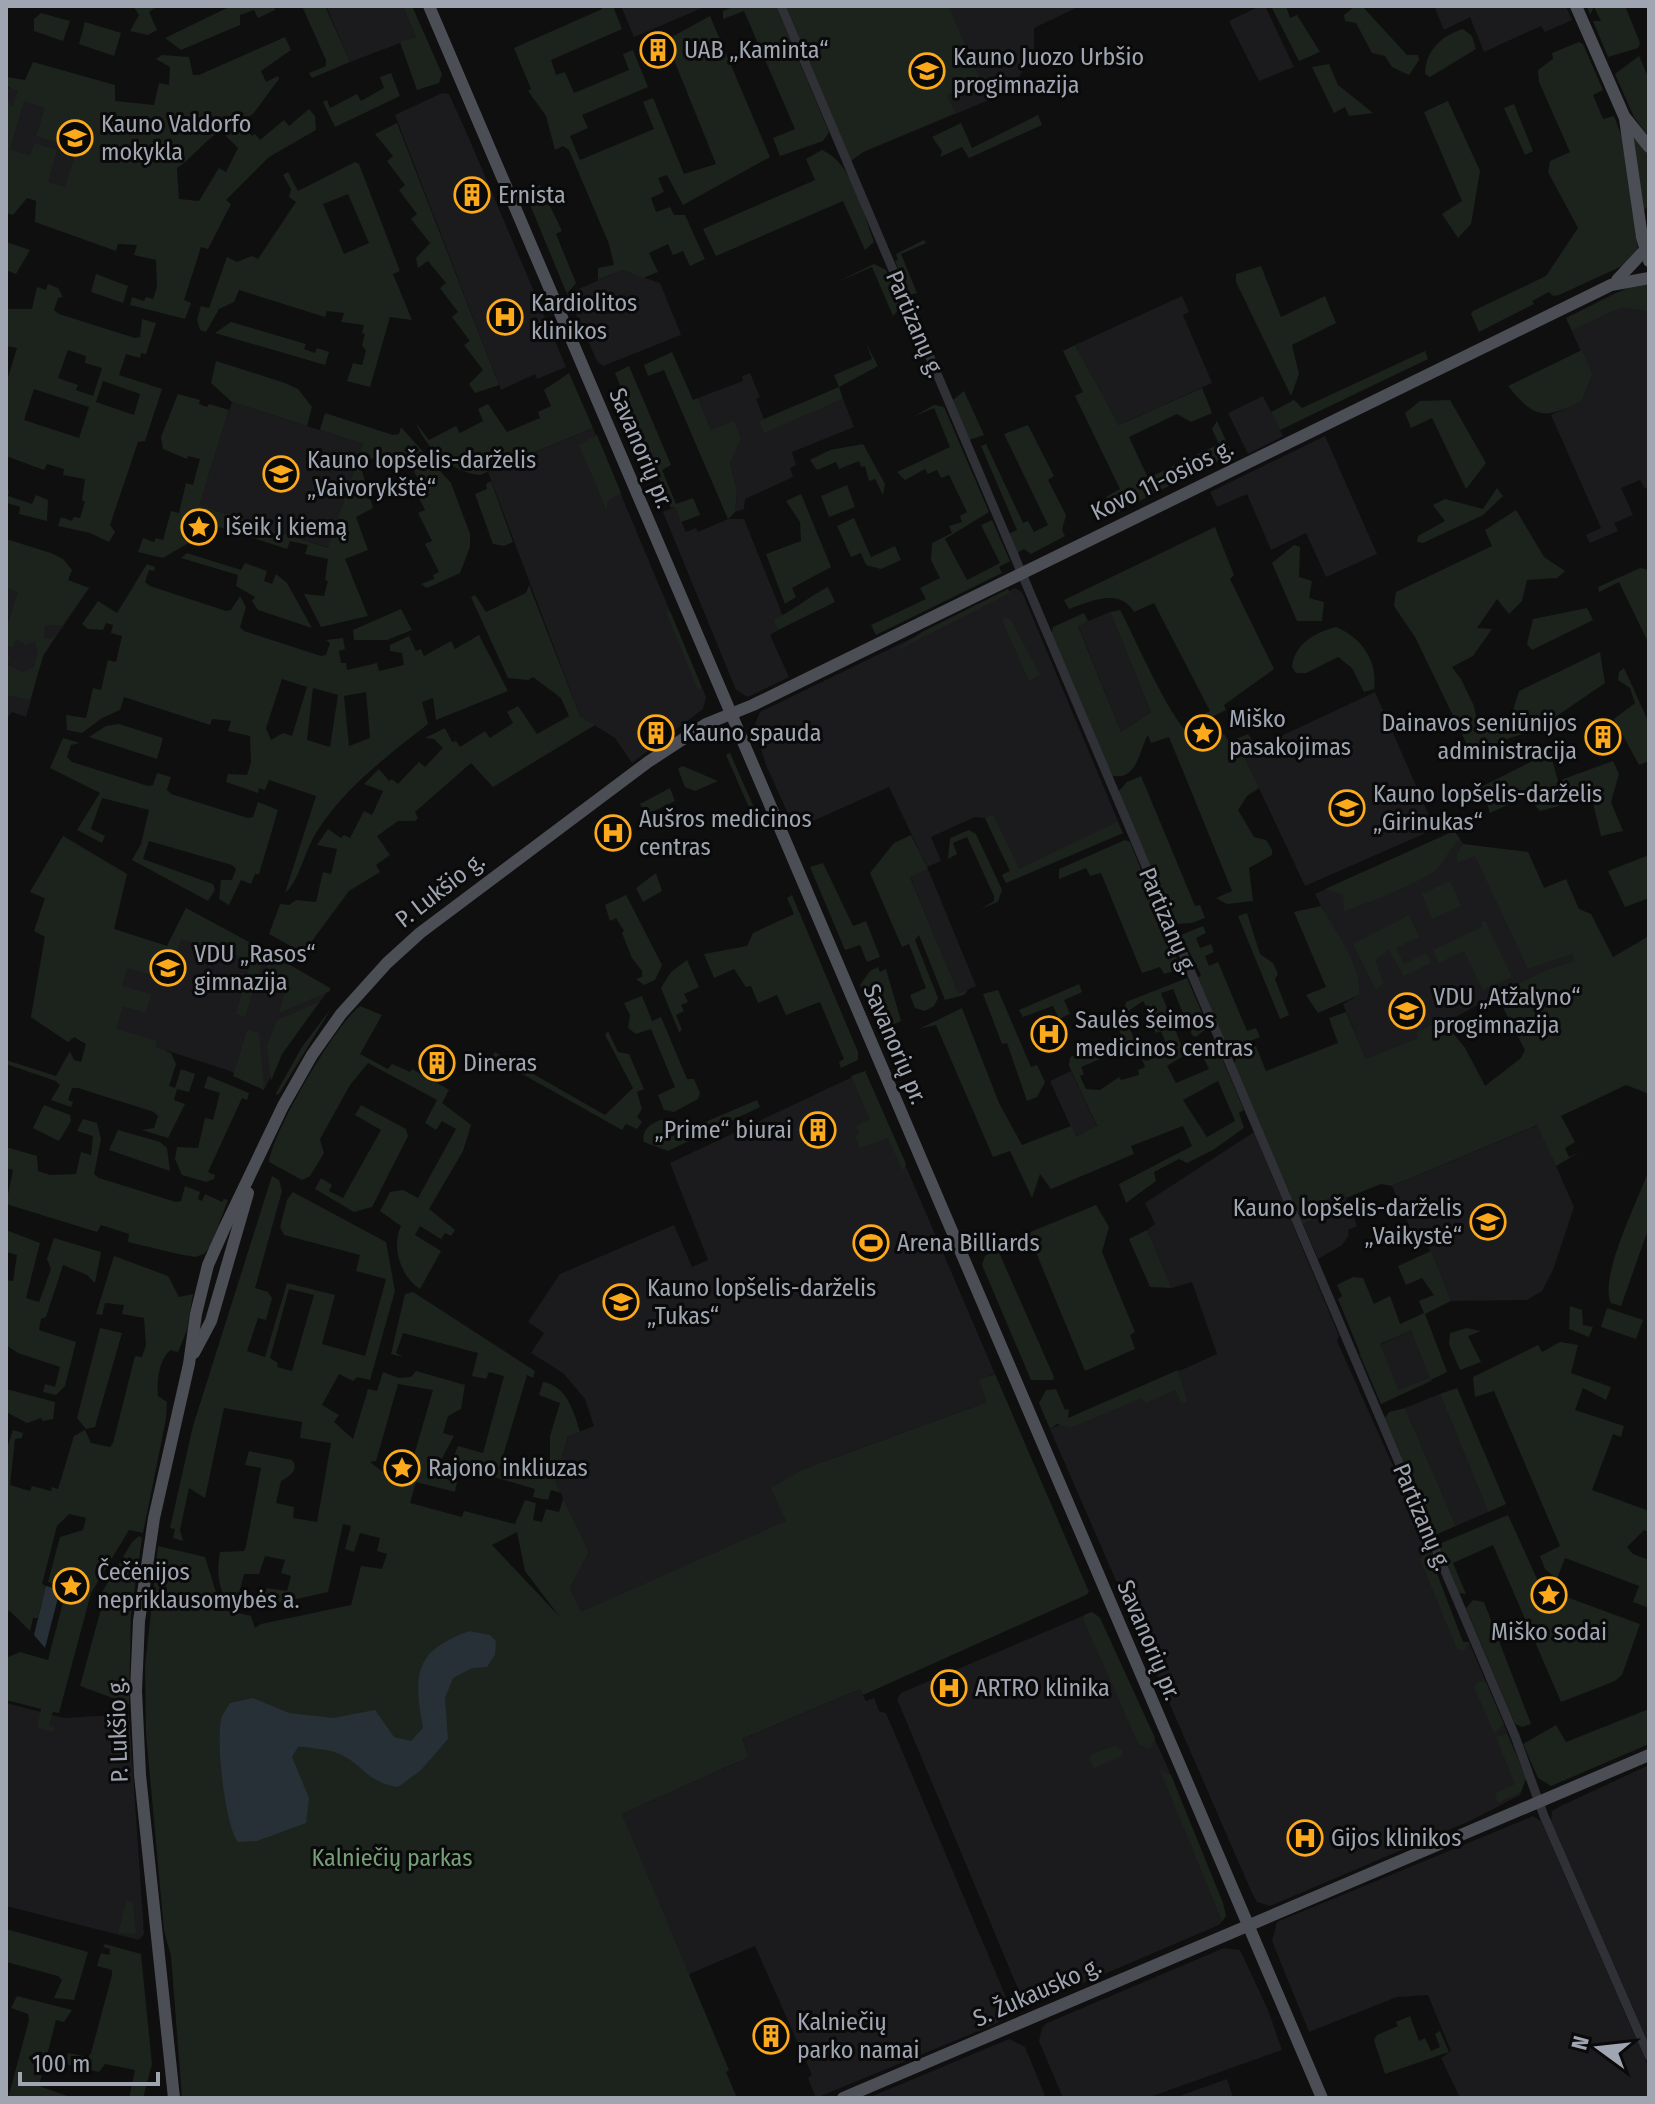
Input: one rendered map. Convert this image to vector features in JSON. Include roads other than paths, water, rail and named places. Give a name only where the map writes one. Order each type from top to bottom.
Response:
[{"type":"main road","name":"Savanorių pr.","points":[[429,6],[1322,2098]]},
{"type":"main road","points":[[1576,6],[1624,116],[1647,255]]},
{"type":"main road","points":[[1624,116],[1649,147]]},
{"type":"main road","points":[[1642,229],[1649,215]]},
{"type":"main road","name":"Kovo 11-osios g.","points":[[731,713],[1611,285],[1647,255]]},
{"type":"main road","name":"Kovo 11-osios g.","points":[[1611,285],[1649,278]]},
{"type":"main road","name":"P. Lukšio g.","points":[[174,2098],[140,1775],[136,1691],[139,1621],[150,1537],[208,1265],[283,1106],[312,1055],[341,1014],[387,963],[432,923],[648,762],[706,724],[731,713]]},
{"type":"main road","name":"P. Lukšio g.","points":[[189,1364],[211,1321],[253,1174]]},
{"type":"main road","name":"S. Žukausko g.","points":[[843,2098],[1649,1755]]},
{"type":"street","name":"Partizanų g.","points":[[781,6],[1649,2056]]},
{"type":"place","name":"UAB „Kaminta“","points":[[658,50]]},
{"type":"place","name":"Kauno Juozo Urbšio progimnazija","points":[[927,71]]},
{"type":"place","name":"Kauno Valdorfo mokykla","points":[[75,138]]},
{"type":"place","name":"Ernista","points":[[472,195]]},
{"type":"place","name":"Kardiolitos klinikos","points":[[505,317]]},
{"type":"place","name":"Kauno lopšelis-darželis „Vaivorykštė“","points":[[281,474]]},
{"type":"place","name":"Išeik į kiemą","points":[[199,527]]},
{"type":"place","name":"Kauno spauda","points":[[656,733]]},
{"type":"place","name":"Miško pasakojimas","points":[[1203,733]]},
{"type":"place","name":"Dainavos seniūnijos administracija","points":[[1603,737]]},
{"type":"place","name":"Kauno lopšelis-darželis „Girinukas“","points":[[1347,808]]},
{"type":"place","name":"Aušros medicinos centras","points":[[613,833]]},
{"type":"place","name":"VDU „Rasos“ gimnazija","points":[[168,968]]},
{"type":"place","name":"VDU „Atžalyno“ progimnazija","points":[[1407,1011]]},
{"type":"place","name":"Saulės šeimos medicinos centras","points":[[1049,1034]]},
{"type":"place","name":"Dineras","points":[[437,1063]]},
{"type":"place","name":"„Prime“ biurai","points":[[818,1130]]},
{"type":"place","name":"Kauno lopšelis-darželis „Vaikystė“","points":[[1488,1222]]},
{"type":"place","name":"Arena Billiards","points":[[871,1243]]},
{"type":"place","name":"Kauno lopšelis-darželis „Tukas“","points":[[621,1302]]},
{"type":"place","name":"Rajono inkliuzas","points":[[402,1468]]},
{"type":"place","name":"Čečėnijos nepriklausomybės a.","points":[[71,1586]]},
{"type":"place","name":"Miško sodai","points":[[1549,1595]]},
{"type":"place","name":"ARTRO klinika","points":[[949,1688]]},
{"type":"place","name":"Gijos klinikos","points":[[1305,1838]]},
{"type":"place","name":"Kalniečių parko namai","points":[[771,2036]]},
{"type":"park label","name":"Kalniečių parkas","points":[[392,1858]]}]
